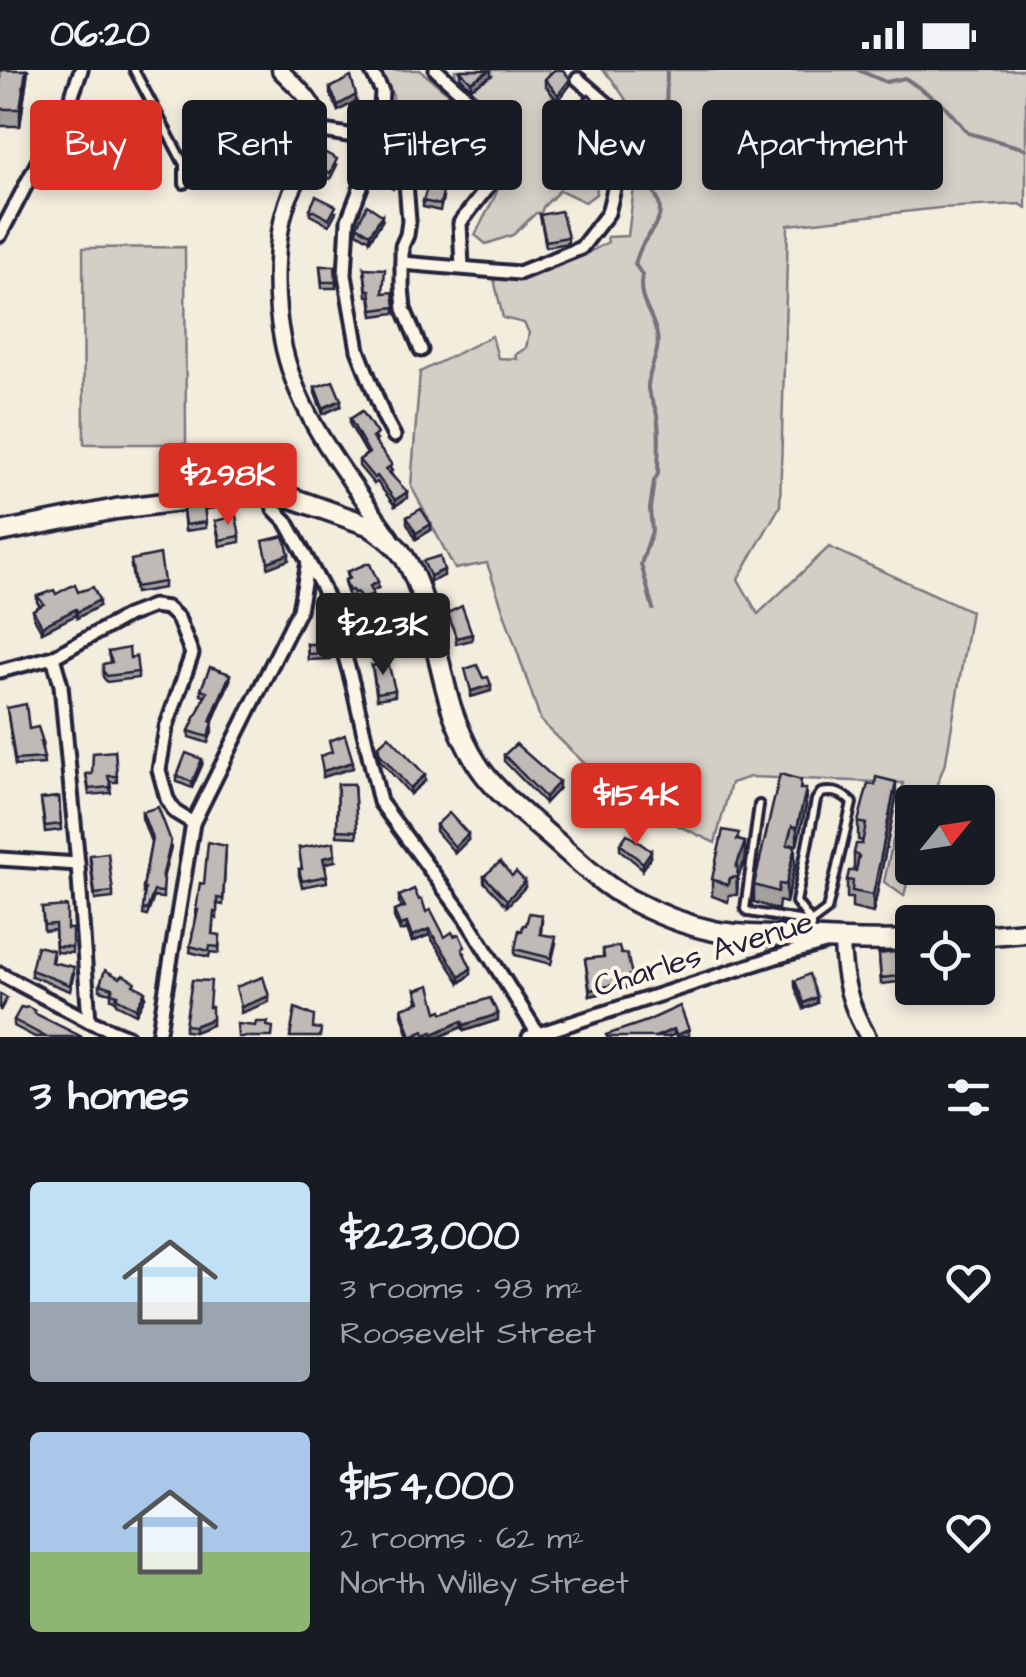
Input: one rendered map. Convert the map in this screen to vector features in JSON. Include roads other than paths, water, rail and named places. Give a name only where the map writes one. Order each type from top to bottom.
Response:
[{"type":"main road","points":[[0,532],[116,509],[269,490],[368,525],[400,551],[410,568],[439,668],[479,770],[496,791],[603,881],[657,912],[717,932],[811,931],[842,941],[895,940]]},
{"type":"main road","points":[[995,935],[1026,932]]},
{"type":"street","points":[[0,235],[84,70]]},
{"type":"street","points":[[280,70],[308,100]]},
{"type":"street","points":[[371,70],[382,91],[381,100]]},
{"type":"street","points":[[436,70],[481,110],[494,140],[493,180],[460,223],[462,267]]},
{"type":"street","points":[[402,263],[519,273],[581,248],[608,213],[618,173],[620,115],[578,79]]},
{"type":"street","points":[[292,190],[278,243],[278,292],[282,338],[294,383],[344,475],[400,551]]},
{"type":"street","points":[[360,190],[348,220],[345,275],[358,350],[394,436]]},
{"type":"street","points":[[407,190],[409,221],[402,246],[404,309],[421,350]]},
{"type":"street","points":[[269,490],[274,508],[308,562],[334,620],[380,802],[466,917],[533,1036]]},
{"type":"street","points":[[158,1037],[193,823],[299,610],[308,562]]},
{"type":"street","points":[[0,671],[53,657],[153,606],[167,608],[178,618],[192,654],[166,728],[160,770],[167,799],[175,812],[193,823]]},
{"type":"street","points":[[53,657],[60,684],[78,864],[89,1021]]},
{"type":"street","points":[[0,859],[78,864]]},
{"type":"street","points":[[842,941],[847,993],[868,1037]]},
{"type":"street","name":"Charles Avenue","points":[[533,1036],[757,962],[842,941]]},
{"type":"street","points":[[0,974],[128,1037]]},
{"type":"lane","points":[[134,70],[182,160]]},
{"type":"lane","points":[[836,792],[852,803],[826,910],[811,931],[796,902],[816,800],[821,793],[836,792]]},
{"type":"lane","points":[[760,806],[745,909],[811,931]]},
{"type":"waterway","points":[[653,609],[641,564],[652,531],[650,509],[658,474],[658,418],[648,389],[658,342],[642,293],[642,275],[635,264],[660,211],[654,192],[663,161],[653,139],[655,130],[666,118],[667,70]]},
{"type":"waterway","points":[[858,70],[886,82],[905,78],[944,105],[968,133],[1026,149]]}]
